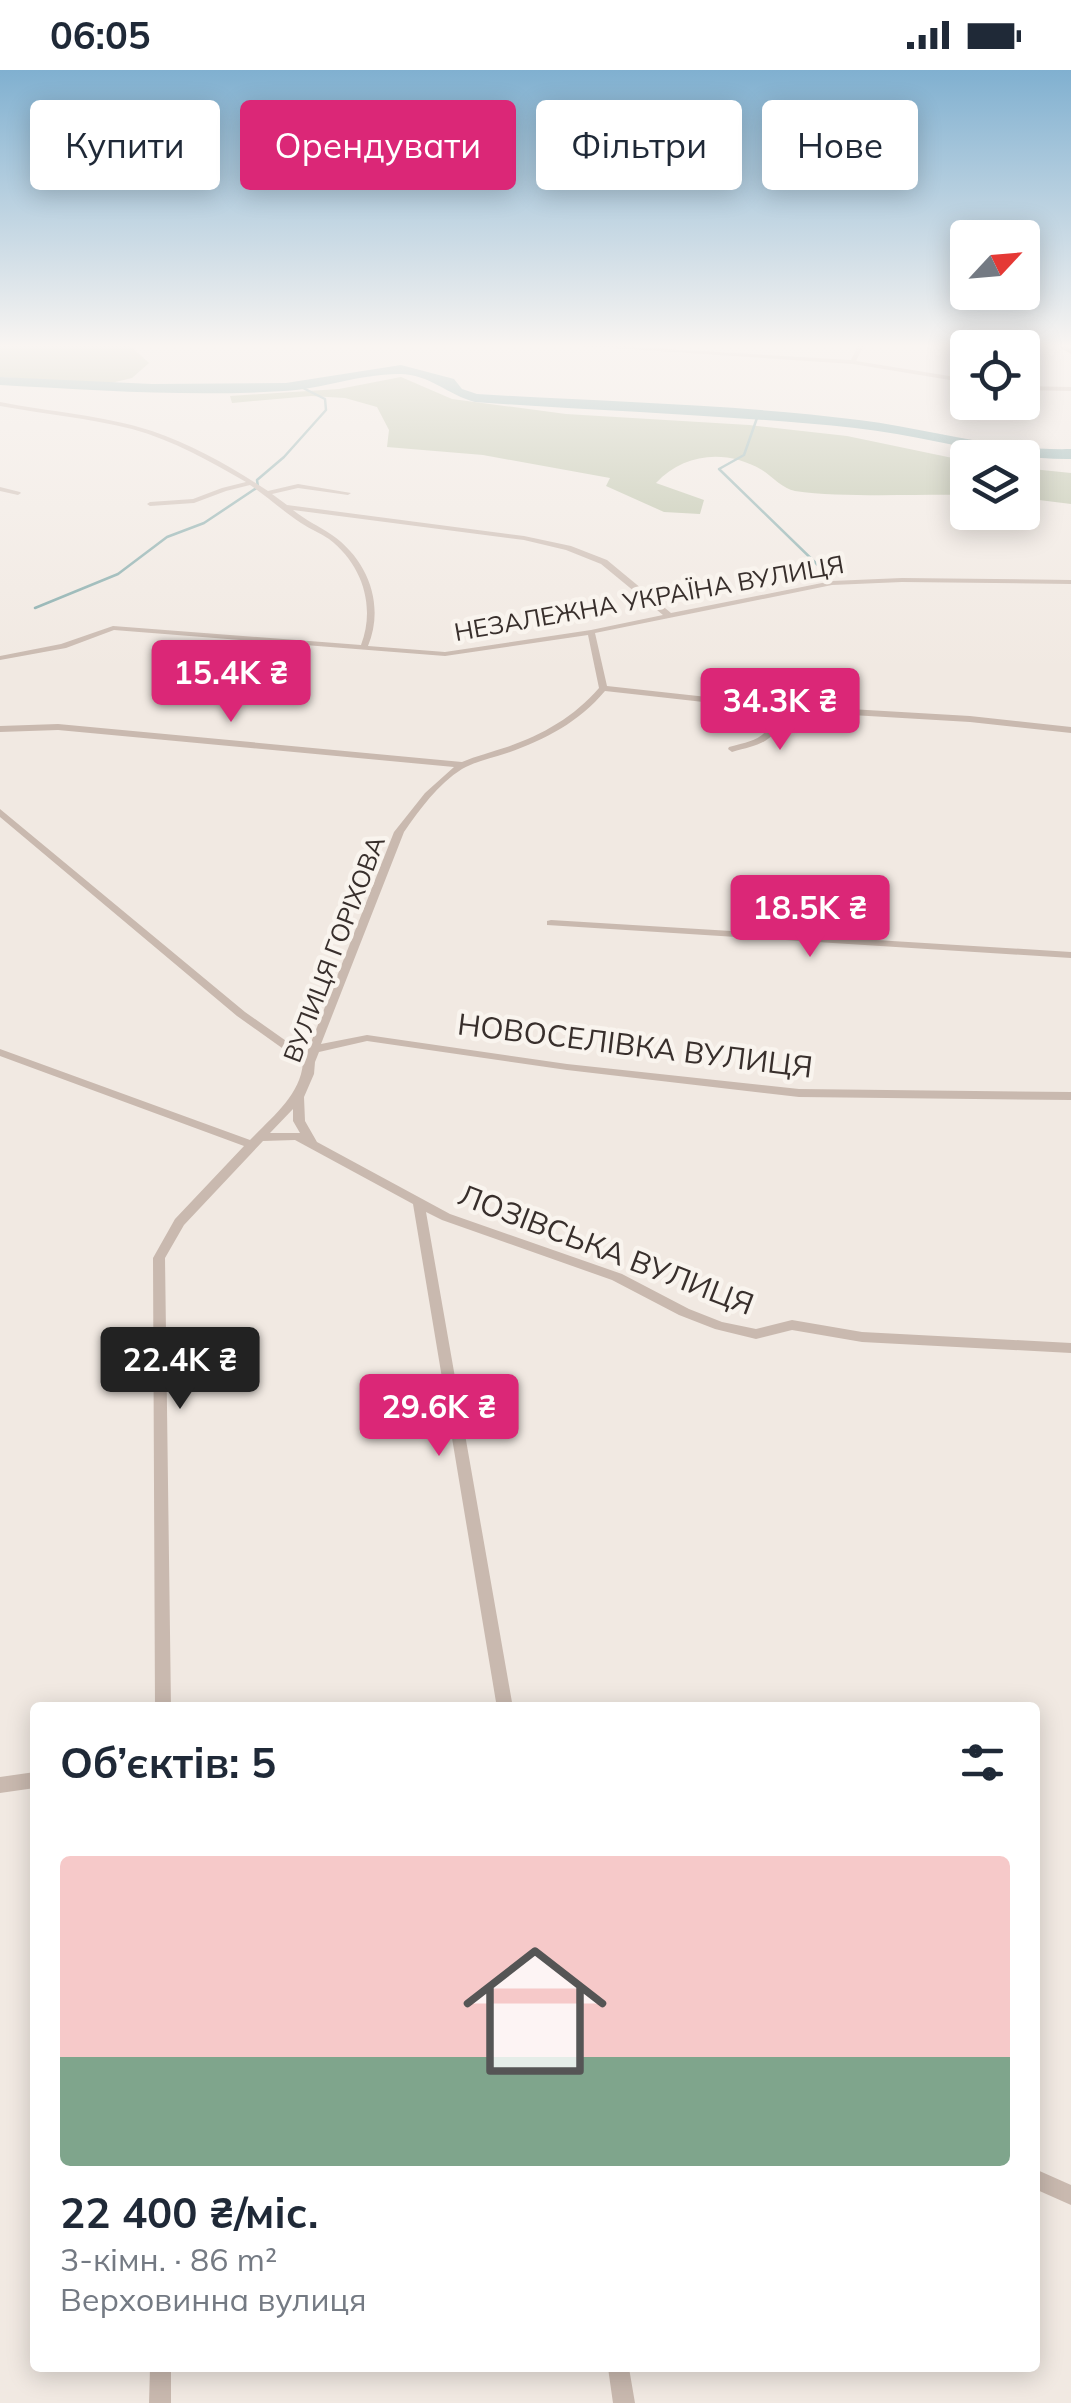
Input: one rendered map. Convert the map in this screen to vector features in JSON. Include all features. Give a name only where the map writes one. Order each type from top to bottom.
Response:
[{"type":"street","points":[[189,452],[269,492],[298,518],[338,544],[362,574],[374,618],[363,649]]},
{"type":"street","points":[[150,504],[194,501],[218,490],[251,484]]},
{"type":"street","points":[[269,492],[298,486],[348,493]]},
{"type":"street","points":[[0,489],[18,493]]},
{"type":"street","points":[[288,506],[524,538],[568,548],[604,562],[668,615]]},
{"type":"street","name":"НЕЗАЛЕЖНА УКРАЇНА ВУЛИЦЯ","points":[[0,658],[63,646],[113,628],[445,654],[591,632],[847,582],[1071,582]]},
{"type":"street","points":[[591,632],[603,688],[780,708],[1014,722],[1071,730]]},
{"type":"street","name":"ВУЛИЦЯ ГОРІХОВА","points":[[163,1702],[158,1258],[179,1222],[298,1097],[400,832],[418,806],[463,765],[544,736],[572,718],[603,688]]},
{"type":"street","points":[[732,749],[768,737],[775,731],[780,708]]},
{"type":"street","points":[[0,729],[58,726],[463,765]]},
{"type":"street","points":[[0,812],[241,1014],[309,1062]]},
{"type":"street","points":[[551,924],[1071,956]]},
{"type":"street","name":"НОВОСЕЛІВКА ВУЛИЦЯ","points":[[316,1049],[367,1038],[587,1070],[799,1093],[1071,1096]]},
{"type":"street","name":"ЛОЗІВСЬКА ВУЛИЦЯ","points":[[0,1052],[256,1141],[288,1135],[404,1190],[420,1204],[618,1277],[684,1312],[756,1334],[792,1325],[862,1336],[1071,1348]]},
{"type":"street","points":[[298,1097],[299,1122],[312,1144]]},
{"type":"street","points":[[420,1204],[504,1702]]},
{"type":"street","points":[[0,1786],[30,1781]]},
{"type":"street","points":[[1040,2181],[1071,2195]]},
{"type":"street","points":[[160,2403],[161,2372]]},
{"type":"street","points":[[620,2372],[624,2403]]},
{"type":"green space","points":[[445,452],[923,452],[950,457],[950,495],[795,491],[748,463],[720,457],[692,460],[656,483],[704,500],[700,514],[664,512],[606,486],[610,478]]},
{"type":"green space","points":[[1040,470],[1071,473],[1071,504],[1040,500]]},
{"type":"waterway","points":[[35,608],[118,574],[167,537],[204,523],[258,487],[257,480],[289,452]]},
{"type":"waterway","points":[[745,452],[719,469],[825,572]]},
{"type":"waterway","points":[[1007,452],[1071,454]]}]
